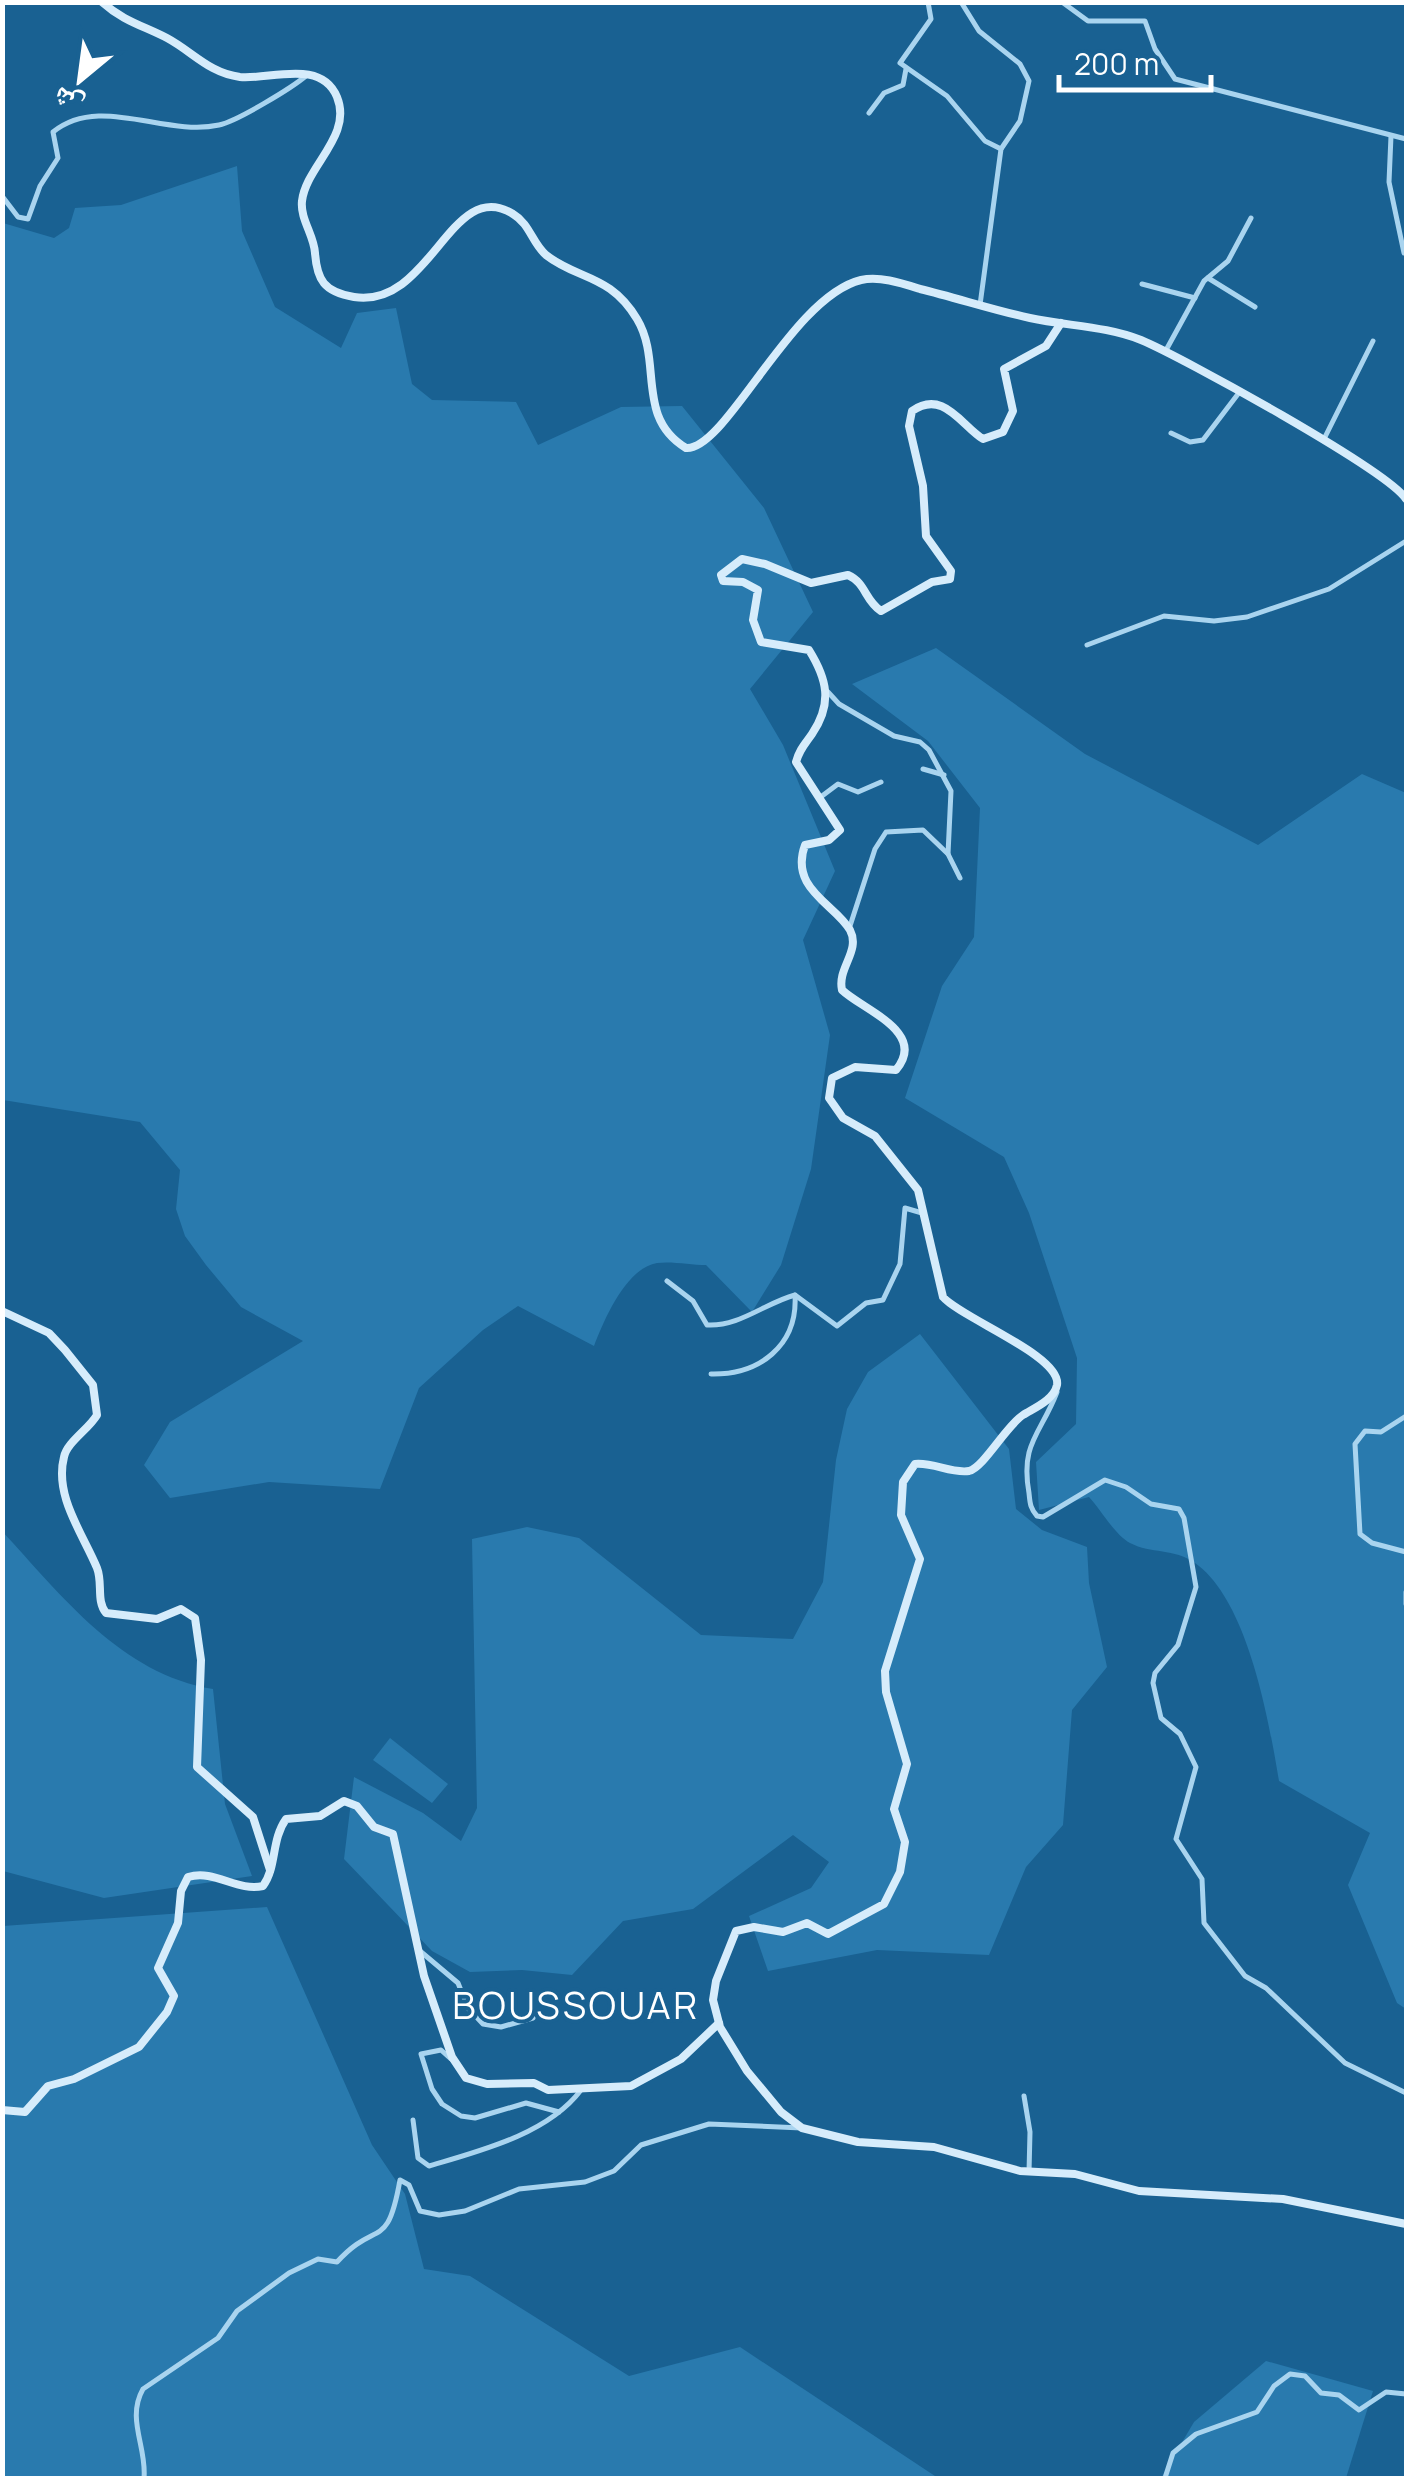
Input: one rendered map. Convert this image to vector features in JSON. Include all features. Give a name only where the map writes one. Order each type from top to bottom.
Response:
[{"type":"street","points":[[102,2],[135,26],[166,37],[209,68],[244,77],[308,75],[331,88],[340,112],[332,142],[302,198],[318,279],[328,288],[360,298],[396,291],[409,283],[464,216],[488,207],[501,208],[528,226],[544,253],[603,283],[637,319],[659,419],[666,432],[686,448],[704,444],[804,317],[843,286],[880,279],[980,305],[1120,333],[1164,352],[1323,442],[1387,481],[1406,499]]},
{"type":"street","points":[[869,113],[884,93],[904,85],[906,69],[901,58],[931,19],[928,2]]},
{"type":"street","points":[[961,2],[979,31],[1028,75],[1020,121],[1001,149],[980,305]]},
{"type":"street","points":[[1062,2],[1088,21],[1145,20],[1155,50],[1175,79],[1406,138]]},
{"type":"street","points":[[906,69],[948,96],[985,141],[1001,149]]},
{"type":"street","points":[[289,73],[294,85]]},
{"type":"street","points":[[2,196],[18,217],[28,219],[40,186],[58,158],[52,132],[84,116],[98,114],[151,124],[217,126],[308,75]]},
{"type":"street","points":[[1391,136],[1389,182],[1404,250]]},
{"type":"street","points":[[1164,352],[1194,298],[1207,278],[1228,261],[1251,218]]},
{"type":"street","points":[[1207,278],[1255,308]]},
{"type":"street","points":[[1142,284],[1194,298]]},
{"type":"street","points":[[948,854],[947,824],[953,803],[946,777],[925,746],[894,736],[839,704],[828,692],[808,650],[768,645],[757,637],[752,612],[758,590],[742,582],[724,581],[723,570],[742,559],[811,583],[848,575],[864,586],[871,603],[881,611],[932,582],[950,579],[951,571],[926,536],[923,486],[910,426],[912,411],[922,405],[943,407],[956,413],[982,440],[1003,432],[1013,411],[1004,369],[1046,346],[1061,323]]},
{"type":"street","points":[[1323,442],[1372,341]]},
{"type":"street","points":[[1171,434],[1190,442],[1203,440],[1238,394]]},
{"type":"street","points":[[1087,644],[1164,616],[1214,620],[1247,616],[1329,588],[1406,540]]},
{"type":"street","points":[[828,692],[814,731],[796,762],[822,796],[840,830],[828,840],[805,846],[804,870],[816,898],[849,929]]},
{"type":"street","points":[[923,769],[946,777]]},
{"type":"street","points":[[822,796],[838,784],[858,792],[881,782]]},
{"type":"street","points":[[960,878],[948,854],[923,830],[886,832],[875,849],[849,929],[852,952],[843,970],[842,990],[893,1026],[904,1040],[905,1052],[896,1070],[844,1070],[832,1078],[829,1098],[843,1118],[875,1136],[918,1190],[943,1296],[1026,1348],[1056,1377],[1055,1398],[1027,1450],[1024,1468],[1032,1511],[1044,1517],[1104,1480],[1126,1487],[1151,1504],[1178,1509],[1184,1518],[1196,1587],[1178,1645],[1153,1682],[1161,1718],[1180,1734],[1196,1768],[1176,1840],[1202,1879],[1204,1923],[1245,1976],[1266,1988],[1345,2063],[1406,2093]]},
{"type":"street","points":[[795,1295],[837,1326],[866,1303],[883,1300],[900,1264],[905,1208],[925,1214]]},
{"type":"street","points":[[666,1281],[693,1302],[707,1325],[714,1326],[795,1295]]},
{"type":"street","points":[[711,1374],[751,1371],[770,1355],[794,1323],[795,1295]]},
{"type":"street","points":[[2,1311],[49,1333],[93,1385],[98,1415],[66,1450],[62,1468],[71,1513],[98,1572],[100,1606],[106,1613],[151,1619],[181,1609],[194,1618],[200,1660],[197,1767],[254,1817],[270,1870]]},
{"type":"street","points":[[802,2128],[781,2112],[747,2070],[718,2022],[713,2000],[716,1981],[736,1931],[754,1927],[783,1932],[806,1924],[828,1934],[866,1918],[889,1896],[904,1853],[894,1809],[907,1764],[886,1692],[885,1670],[920,1560],[903,1526],[904,1482],[908,1471],[922,1463],[965,1471],[977,1467],[1009,1426],[1049,1398],[1057,1384]]},
{"type":"street","points":[[1406,1416],[1381,1432],[1365,1431],[1356,1444],[1360,1534],[1372,1543],[1406,1552]]},
{"type":"street","points":[[1406,1592],[1406,1604]]},
{"type":"street","points":[[2,2110],[24,2112],[48,2086],[130,2053],[159,2022],[174,1996],[162,1977],[160,1958],[178,1923],[181,1890],[188,1877],[212,1876],[256,1888],[268,1881],[274,1840],[286,1819],[320,1816],[338,1803],[350,1802],[374,1828],[393,1834],[411,1928],[454,2062]]},
{"type":"street","points":[[420,1951],[458,1983],[468,2008],[483,2024],[507,2026],[534,2018]]},
{"type":"street","points":[[562,2111],[547,2112],[526,2103],[475,2118],[461,2116],[442,2104],[432,2089],[421,2054],[441,2050],[475,2082],[534,2082],[548,2090],[631,2086],[681,2059],[718,2022]]},
{"type":"street","points":[[414,2120],[417,2154],[429,2166],[486,2148],[562,2111],[583,2088]]},
{"type":"street","points":[[1024,2096],[1030,2132],[1030,2172]]},
{"type":"street","points":[[144,2478],[145,2451],[136,2428],[143,2389],[218,2338],[244,2305],[290,2273],[318,2258],[337,2262],[347,2251],[382,2233],[397,2209],[400,2180],[410,2185],[420,2210],[439,2215],[465,2211],[519,2189],[605,2176],[642,2145],[709,2124],[802,2128],[858,2142],[934,2146],[1030,2172],[1075,2174],[1150,2192],[1300,2202],[1406,2224]]},
{"type":"street","points":[[1165,2478],[1174,2453],[1196,2434],[1257,2412],[1274,2386],[1290,2374],[1305,2376],[1321,2394],[1339,2395],[1359,2410],[1386,2392],[1406,2394]]},
{"type":"shaded area","points":[[237,166],[242,231],[275,307],[341,348],[357,313],[396,308],[412,384],[432,400],[516,402],[538,445],[621,407],[682,406],[764,508],[813,612],[750,689],[783,745],[835,871],[803,940],[830,1035],[811,1169],[781,1265],[752,1312],[706,1265],[669,1262],[657,1263],[635,1274],[610,1310],[594,1346],[518,1306],[483,1330],[419,1388],[380,1489],[269,1482],[170,1498],[144,1465],[170,1422],[303,1341],[241,1307],[206,1265],[185,1236],[176,1209],[180,1170],[140,1122],[3,1100],[3,223],[54,238],[69,228],[75,208],[121,205]]},
{"type":"shaded area","points":[[936,648],[1085,754],[1258,845],[1362,774],[1406,793],[1406,2009],[1397,2003],[1348,1885],[1370,1833],[1279,1781],[1253,1663],[1229,1604],[1213,1581],[1187,1558],[1124,1539],[1089,1497],[1039,1510],[1036,1462],[1076,1424],[1077,1358],[1029,1213],[1004,1157],[905,1098],[942,986],[974,937],[980,808],[928,741],[852,684]]},
{"type":"shaded area","points":[[920,1334],[1009,1449],[1016,1509],[1042,1530],[1087,1547],[1089,1583],[1107,1667],[1072,1710],[1063,1825],[1026,1867],[989,1955],[877,1950],[768,1971],[749,1916],[811,1888],[829,1862],[793,1835],[693,1909],[623,1921],[572,1975],[522,1970],[470,1972],[432,1951],[344,1859],[354,1777],[423,1813],[461,1841],[477,1808],[472,1539],[527,1527],[579,1538],[701,1635],[793,1639],[823,1582],[836,1460],[847,1409],[868,1372]]},
{"type":"shaded area","points":[[2,1531],[71,1606],[122,1650],[180,1681],[213,1689],[225,1804],[252,1876],[104,1898],[3,1871]]},
{"type":"shaded area","points":[[390,1738],[448,1784],[432,1803],[373,1760]]},
{"type":"shaded area","points":[[267,1907],[372,2145],[405,2194],[424,2269],[470,2276],[629,2376],[740,2347],[938,2478],[3,2478],[3,1926]]},
{"type":"shaded area","points":[[1266,2361],[1373,2391],[1346,2478],[1161,2478],[1194,2422]]},
{"type":"district","name":"BOUSSOUAR","points":[[576,2004]]}]
